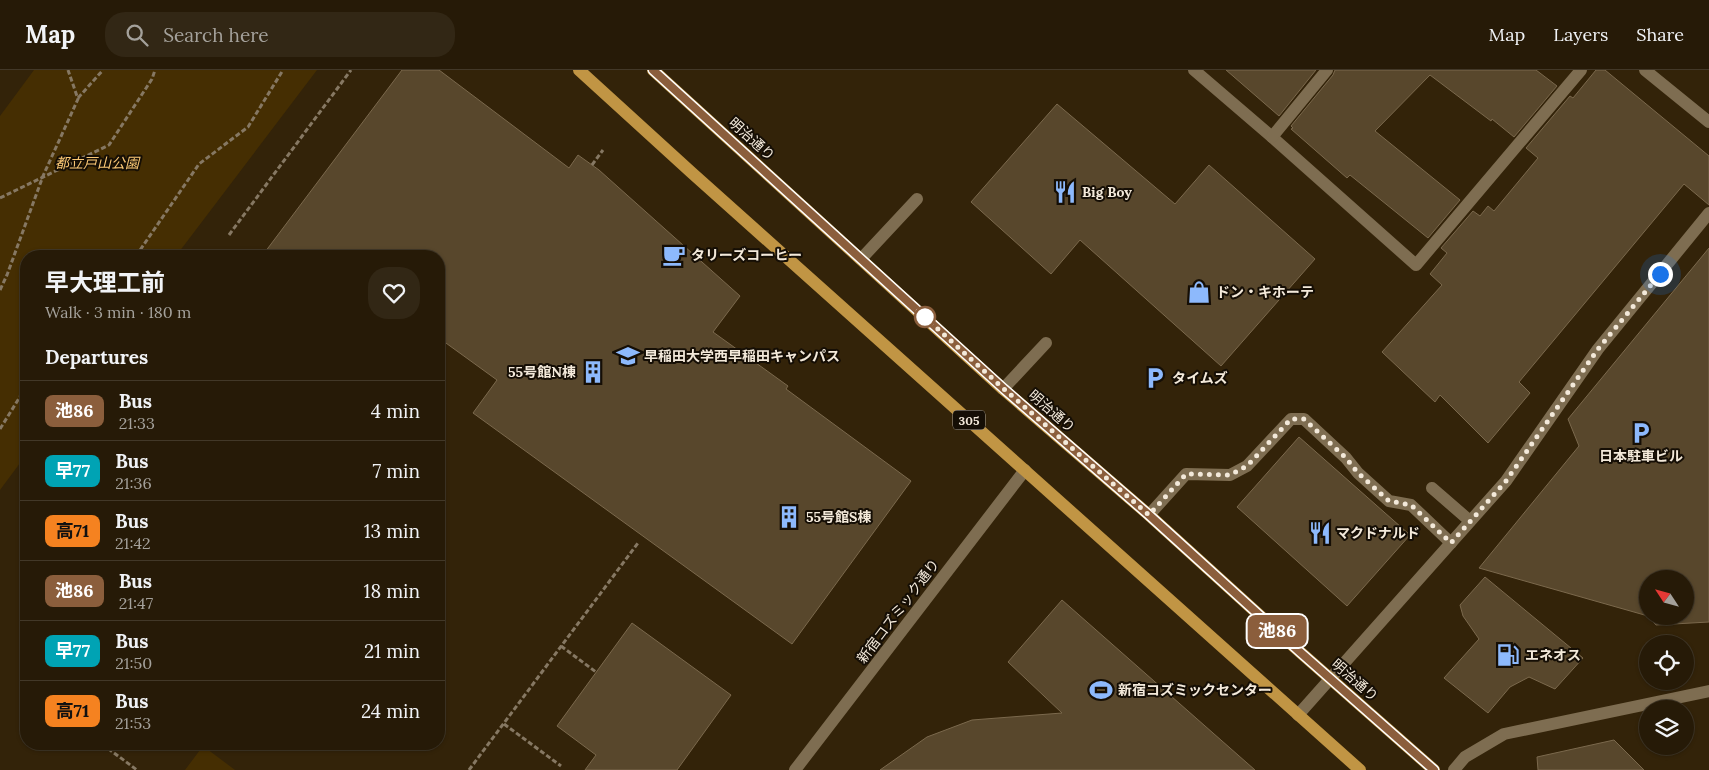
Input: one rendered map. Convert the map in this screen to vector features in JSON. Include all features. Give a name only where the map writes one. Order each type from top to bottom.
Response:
[{"type":"main road","name":"305","points":[[579,70],[1360,770]]},
{"type":"main road","name":"明治通り","points":[[654,70],[1004,389],[1149,515],[1434,770]]},
{"type":"street","points":[[1194,70],[1416,265],[1581,70]]},
{"type":"street","points":[[1272,137],[1327,70]]},
{"type":"street","points":[[1645,70],[1709,122]]},
{"type":"street","points":[[861,259],[917,199]]},
{"type":"street","points":[[1298,714],[1506,481],[1598,349],[1709,213]]},
{"type":"street","points":[[1004,389],[1046,343]]},
{"type":"street","points":[[1149,515],[1186,474],[1230,475],[1247,466],[1291,419],[1304,419],[1389,501],[1411,505],[1451,543]]},
{"type":"street","name":"新宿コズミック通り","points":[[795,770],[1025,470]]},
{"type":"street","points":[[1432,488],[1470,521]]},
{"type":"street","points":[[1454,770],[1465,757],[1504,734],[1709,691]]},
{"type":"path","points":[[68,70],[78,99]]},
{"type":"path","points":[[0,290],[43,176],[78,99],[103,70]]},
{"type":"path","points":[[0,198],[109,145],[152,79],[155,70]]},
{"type":"path","points":[[140,250],[198,164],[248,127],[282,70]]},
{"type":"path","points":[[229,235],[352,70]]},
{"type":"path","points":[[592,166],[603,150]]},
{"type":"path","points":[[0,429],[20,397]]},
{"type":"path","points":[[469,770],[638,543]]},
{"type":"path","points":[[561,646],[596,672]]},
{"type":"path","points":[[504,724],[561,766]]},
{"type":"path","points":[[110,750],[137,770]]},
{"type":"green space","name":"都立戸山公園","points":[[34,70],[317,70],[181,250],[20,250],[20,463],[0,490],[0,116]]},
{"type":"green space","points":[[200,750],[208,750],[235,770],[185,770]]},
{"type":"building","points":[[402,70],[439,70],[569,168],[578,155],[599,170],[740,296],[713,332],[788,386],[786,389],[911,481],[792,644],[473,413],[497,380],[445,342],[445,250],[267,250]]},
{"type":"building","points":[[1226,70],[1316,70],[1279,116]]},
{"type":"building","points":[[1335,70],[1536,70],[1557,86],[1514,137],[1430,75],[1375,131],[1460,200],[1428,238],[1350,175],[1347,178],[1291,129],[1293,128],[1291,126],[1333,75]]},
{"type":"building","points":[[1596,70],[1605,70],[1709,156],[1709,205],[1684,184],[1519,382],[1530,393],[1488,443],[1440,395],[1435,402],[1382,352],[1442,285],[1430,274],[1447,253],[1441,248],[1473,211],[1480,216],[1488,206],[1494,211],[1538,158],[1526,148],[1570,96],[1573,98]]},
{"type":"building","points":[[1057,104],[1175,204],[1209,165],[1315,259],[1221,366],[1080,240],[1051,274],[971,202]]},
{"type":"building","name":"日本駐車ビル","points":[[1709,248],[1709,622],[1694,623],[1694,570],[1639,570],[1639,613],[1479,568],[1579,446],[1568,419]]},
{"type":"building","points":[[1299,437],[1410,535],[1347,606],[1237,507]]},
{"type":"building","points":[[1485,577],[1583,658],[1555,689],[1529,677],[1510,687],[1488,713],[1444,678],[1479,639],[1463,616],[1460,605]]},
{"type":"building","name":"新宿コズミックセンター","points":[[1062,600],[1255,770],[880,770],[927,737],[972,720],[1062,713],[1008,662]]},
{"type":"building","points":[[632,623],[731,695],[677,770],[585,770],[596,755],[557,726]]},
{"type":"building","points":[[1614,740],[1644,770],[1538,770],[1537,757]]},
{"type":"bus line","name":"池86","points":[[653,70],[1004,389],[1149,515],[1434,770]]},
{"type":"place","name":"Big Boy","points":[[1065,192]]},
{"type":"place","name":"タリーズコーヒー","points":[[674,255]]},
{"type":"place","name":"ドン・キホーテ","points":[[1199,292]]},
{"type":"place","name":"早稲田大学西早稲田キャンパス","points":[[628,356]]},
{"type":"place","name":"55号館N棟","points":[[593,372]]},
{"type":"place","name":"タイムズ","points":[[1155,378]]},
{"type":"place","name":"日本駐車ビル","points":[[1641,433]]},
{"type":"place","name":"55号館S棟","points":[[789,517]]},
{"type":"place","name":"マクドナルド","points":[[1320,533]]},
{"type":"place","name":"エネオス","points":[[1508,655]]},
{"type":"place","name":"新宿コズミックセンター","points":[[1101,690]]},
{"type":"route","points":[[925,317],[918,311],[1004,389],[1149,515],[1186,474],[1230,475],[1247,466],[1291,419],[1304,419],[1389,501],[1411,505],[1451,543],[1506,481],[1598,349],[1660,274]]}]
